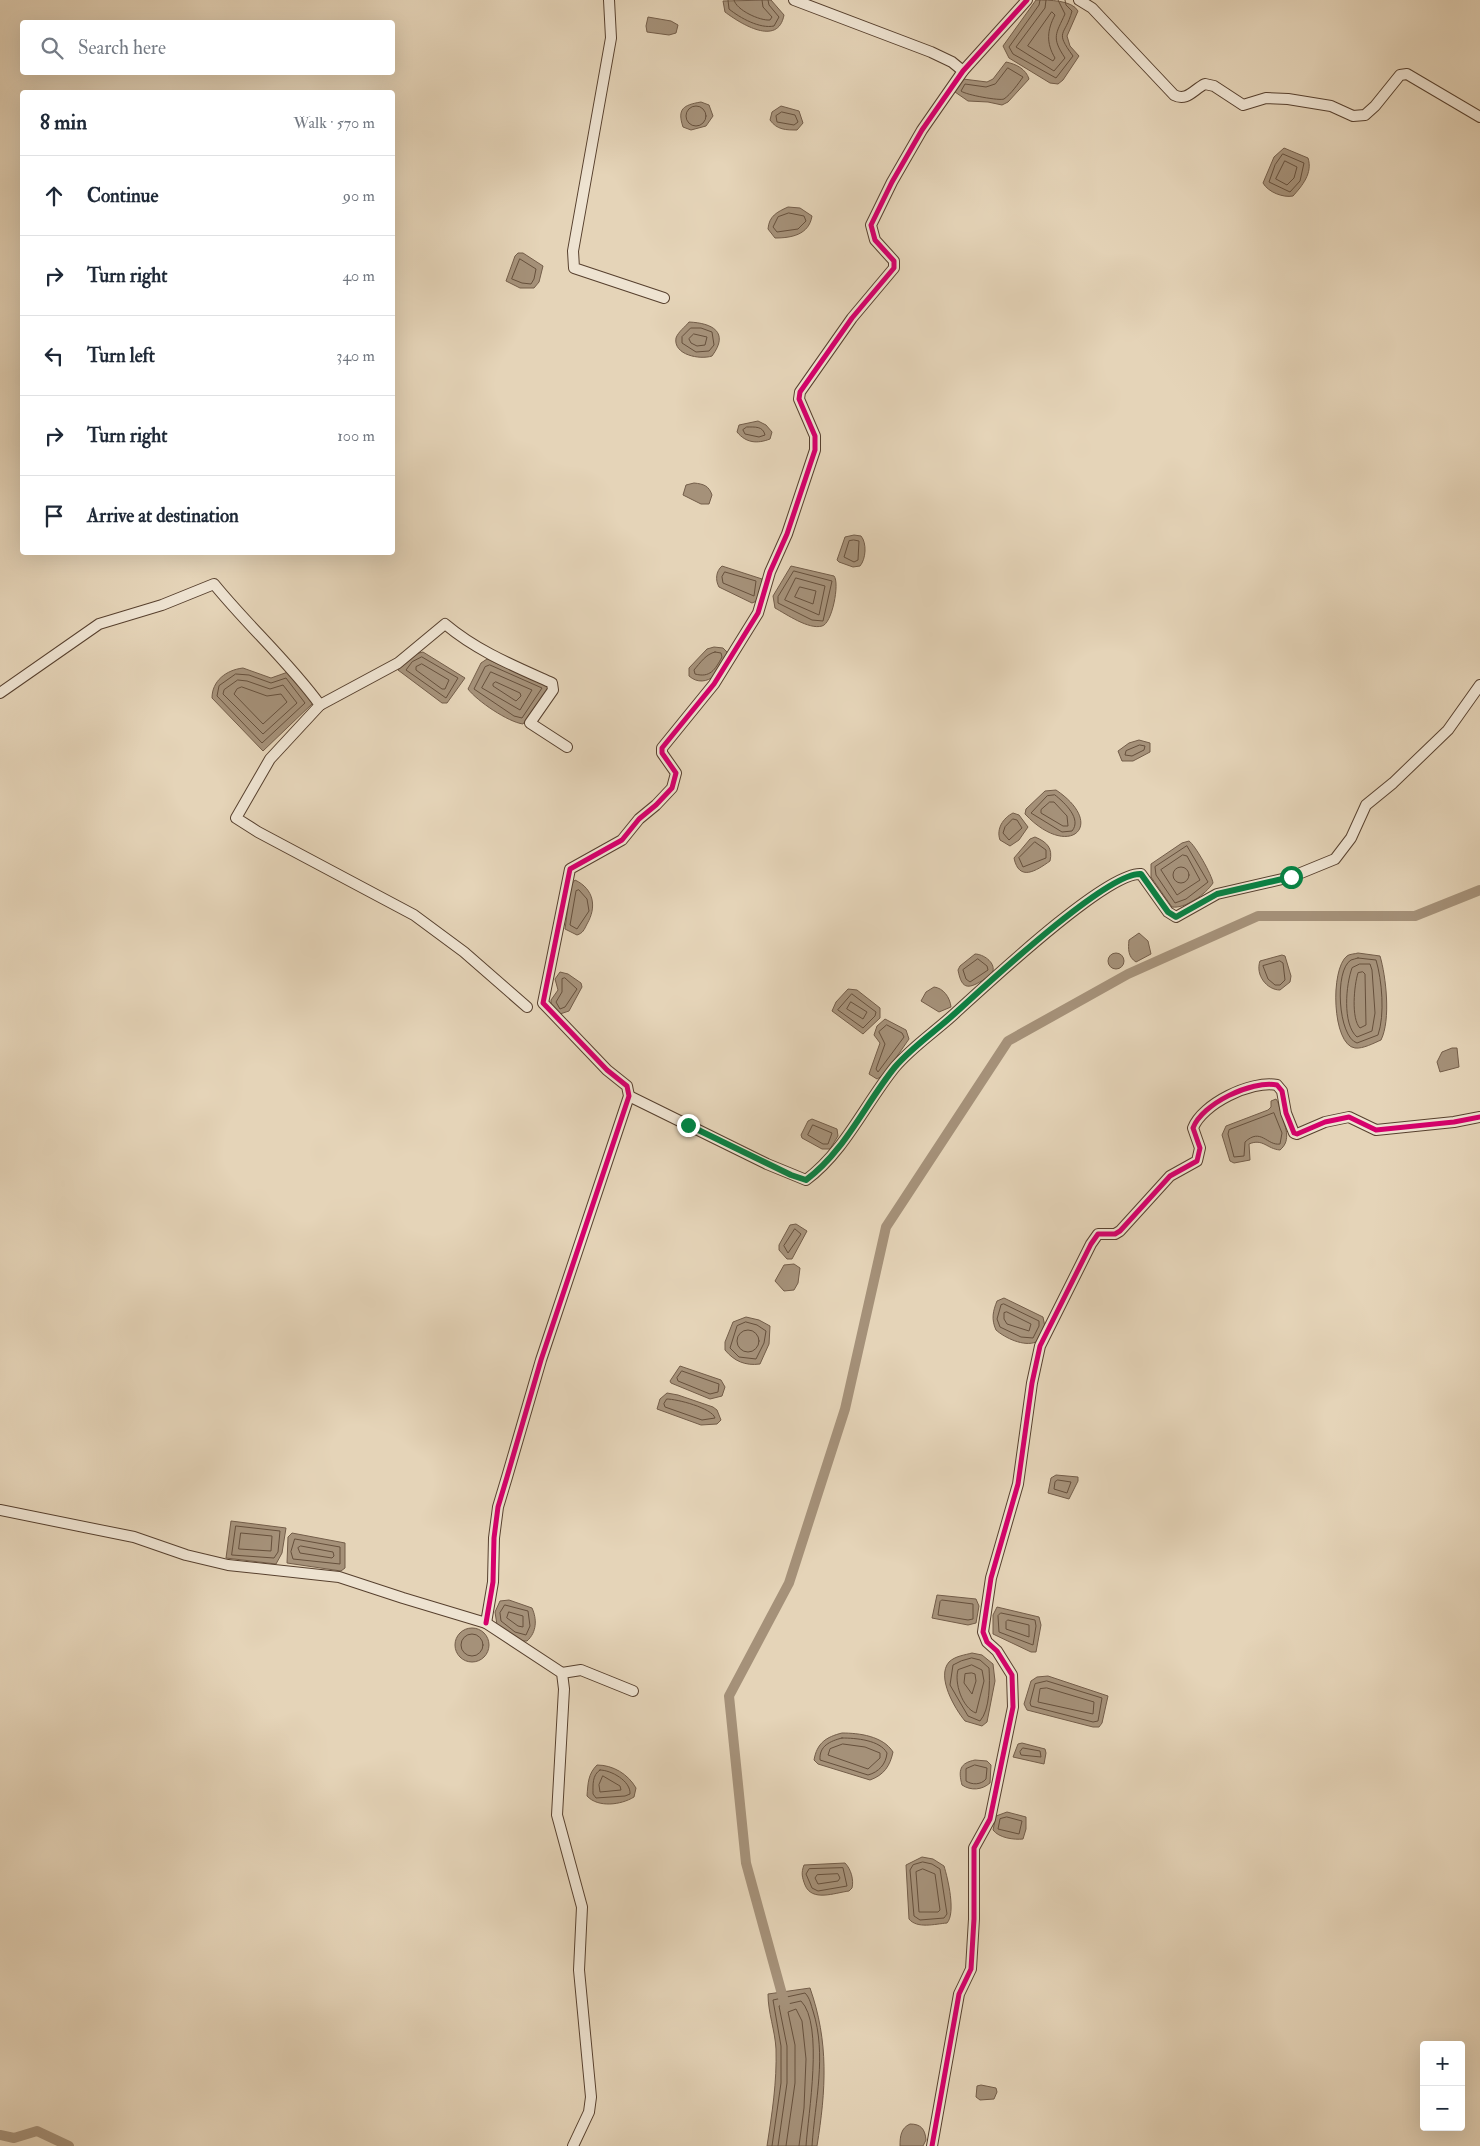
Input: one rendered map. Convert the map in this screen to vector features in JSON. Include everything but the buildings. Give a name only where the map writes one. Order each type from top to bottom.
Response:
[{"type":"street","points":[[609,0],[611,38],[573,251],[574,268],[664,298]]},
{"type":"street","points":[[794,0],[931,52],[952,62],[963,71]]},
{"type":"street","points":[[486,1623],[492,1582],[496,1523],[506,1477],[541,1360],[629,1096],[627,1086],[607,1070],[543,1003],[570,869],[622,840],[639,819],[672,788],[676,773],[662,753],[662,748],[714,684],[758,613],[770,572],[790,526],[815,450],[816,436],[799,399],[800,392],[852,318],[894,268],[894,261],[875,240],[871,225],[892,182],[922,130],[963,71],[1027,0]]},
{"type":"street","points":[[1079,0],[1092,8],[1174,95],[1180,98],[1184,98],[1205,84],[1214,86],[1243,104],[1266,98],[1288,99],[1331,106],[1353,116],[1365,115],[1376,106],[1400,75],[1407,74],[1480,117]]},
{"type":"street","points":[[0,693],[99,624],[162,604],[214,584],[241,617],[302,681],[320,706]]},
{"type":"street","points":[[527,1007],[464,952],[414,915],[258,832],[236,818],[270,759],[320,706],[398,663],[445,624],[465,641],[487,654],[552,683],[553,690],[530,723],[567,747]]},
{"type":"street","points":[[629,1096],[767,1164],[806,1180],[827,1162],[896,1067],[1009,964],[1086,901],[1129,877],[1141,874],[1168,912],[1176,917],[1217,894],[1291,877],[1335,859],[1351,838],[1366,805],[1393,783],[1448,730],[1480,685]]},
{"type":"street","points":[[932,2146],[958,1994],[971,1969],[974,1919],[974,1848],[990,1819],[1013,1707],[1012,1675],[997,1651],[987,1642],[983,1632],[991,1578],[1018,1484],[1032,1383],[1040,1346],[1090,1244],[1098,1234],[1116,1234],[1120,1231],[1170,1176],[1197,1161],[1200,1148],[1193,1128],[1200,1116],[1208,1108],[1232,1094],[1253,1087],[1266,1084],[1277,1086],[1282,1091],[1286,1113],[1294,1133],[1297,1134],[1325,1122],[1349,1117],[1368,1128],[1376,1130],[1454,1122],[1480,1117]]},
{"type":"street","points":[[0,1510],[134,1538],[186,1555],[228,1565],[339,1576],[486,1623],[562,1673],[581,1670],[633,1692]]},
{"type":"street","points":[[562,1673],[564,1689],[557,1815],[582,1907],[579,1970],[591,2097],[589,2112],[574,2146]]},
{"type":"water","points":[[771,0],[784,15],[780,25],[774,30],[767,31],[749,27],[732,17],[725,12],[723,1]]},
{"type":"water","points":[[1036,0],[1066,3],[1075,7],[1078,11],[1067,36],[1070,46],[1079,56],[1063,80],[1058,84],[1050,83],[1009,58],[1003,46]]},
{"type":"water","points":[[648,17],[671,21],[678,25],[676,33],[669,35],[647,32]]},
{"type":"water","points":[[1006,62],[1026,72],[1029,79],[1008,102],[1002,105],[968,101],[955,92],[956,87],[963,79],[987,82],[993,79]]},
{"type":"water","points":[[701,102],[709,105],[713,116],[706,126],[691,130],[683,127],[681,112],[683,109],[686,106]]},
{"type":"water","points":[[781,106],[799,111],[803,123],[797,130],[779,128],[770,120],[772,112]]},
{"type":"water","points":[[1284,148],[1308,158],[1308,174],[1293,196],[1276,194],[1263,183],[1274,157]]},
{"type":"water","points":[[788,207],[800,208],[812,216],[810,222],[798,234],[775,238],[768,229],[770,221],[777,213]]},
{"type":"water","points":[[518,253],[523,253],[543,266],[539,282],[534,288],[520,288],[506,281],[515,256]]},
{"type":"water","points":[[689,322],[705,324],[716,330],[719,335],[719,341],[712,356],[695,357],[679,349],[676,344],[676,338]]},
{"type":"water","points":[[758,421],[766,425],[772,432],[770,439],[752,442],[740,436],[737,432],[739,425]]},
{"type":"water","points":[[694,483],[709,489],[712,495],[709,504],[701,504],[683,495],[686,485]]},
{"type":"water","points":[[861,536],[865,551],[864,559],[860,566],[853,567],[837,560],[845,537]]},
{"type":"water","points":[[722,566],[762,579],[759,597],[755,602],[752,603],[719,587],[717,576],[718,570]]},
{"type":"water","points":[[791,566],[834,576],[836,586],[834,603],[826,624],[817,627],[804,624],[775,608],[773,596]]},
{"type":"water","points":[[714,647],[723,648],[727,652],[726,659],[719,671],[714,676],[702,681],[689,676],[689,668],[707,649]]},
{"type":"water","points":[[423,652],[465,678],[447,703],[442,703],[398,670],[415,654]]},
{"type":"water","points":[[487,659],[549,687],[523,724],[493,710],[468,689],[481,663]]},
{"type":"water","points":[[243,668],[271,678],[288,672],[313,703],[263,751],[212,698],[214,686],[221,677],[231,671]]},
{"type":"water","points":[[1139,740],[1150,743],[1150,752],[1133,761],[1122,761],[1118,751],[1129,743]]},
{"type":"water","points":[[1056,790],[1071,803],[1079,815],[1081,825],[1076,833],[1068,836],[1056,835],[1041,828],[1025,814],[1026,809],[1045,791]]},
{"type":"water","points":[[1013,813],[1019,815],[1028,827],[1019,840],[1010,846],[1000,840],[999,832],[1003,821]]},
{"type":"water","points":[[1035,837],[1043,841],[1050,849],[1050,861],[1034,871],[1024,872],[1016,865],[1014,858],[1030,839]]},
{"type":"water","points":[[1189,841],[1203,860],[1213,883],[1195,900],[1183,906],[1172,907],[1151,877],[1151,864],[1182,843]]},
{"type":"water","points":[[575,880],[590,893],[593,905],[585,928],[577,935],[565,929],[571,885]]},
{"type":"water","points":[[1139,933],[1148,941],[1151,954],[1136,962],[1131,958],[1129,952],[1129,940]]},
{"type":"water","points":[[1113,953],[1119,953],[1124,958],[1122,967],[1113,969],[1108,964],[1108,958]]},
{"type":"water","points":[[1358,953],[1380,956],[1386,986],[1387,1010],[1381,1040],[1368,1046],[1355,1048],[1347,1044],[1342,1034],[1338,1021],[1336,990],[1342,964],[1348,955]]},
{"type":"water","points":[[975,954],[988,959],[993,971],[985,979],[967,986],[962,982],[958,970],[960,966]]},
{"type":"water","points":[[1282,955],[1285,956],[1291,976],[1290,982],[1280,990],[1267,985],[1263,981],[1259,966],[1260,961]]},
{"type":"water","points":[[560,972],[568,974],[581,983],[582,987],[569,1011],[560,1014],[551,1004],[551,1000],[558,990],[555,979]]},
{"type":"water","points":[[934,987],[946,994],[951,1007],[939,1012],[921,1001],[926,992]]},
{"type":"water","points":[[848,989],[857,990],[880,1008],[880,1018],[863,1034],[832,1011],[836,1002]]},
{"type":"water","points":[[885,1019],[906,1030],[909,1039],[884,1075],[877,1079],[869,1074],[880,1043],[874,1035],[877,1026]]},
{"type":"water","points":[[1457,1048],[1459,1067],[1440,1072],[1437,1062],[1442,1052]]},
{"type":"water","points":[[1276,1099],[1286,1128],[1287,1137],[1284,1146],[1280,1150],[1254,1142],[1249,1144],[1250,1160],[1234,1163],[1230,1161],[1222,1135],[1226,1126],[1268,1110],[1271,1107],[1271,1101]]},
{"type":"water","points":[[812,1119],[837,1129],[838,1136],[830,1149],[822,1149],[802,1138],[801,1135],[808,1121]]},
{"type":"water","points":[[796,1224],[807,1231],[792,1259],[787,1259],[779,1250],[779,1245],[790,1225]]},
{"type":"water","points":[[794,1264],[800,1268],[798,1283],[794,1290],[784,1291],[775,1281],[784,1265]]},
{"type":"water","points":[[1004,1298],[1043,1317],[1045,1327],[1036,1342],[1020,1343],[996,1330],[993,1319],[994,1308],[997,1301]]},
{"type":"water","points":[[746,1317],[759,1320],[770,1326],[769,1344],[760,1364],[740,1362],[725,1350],[725,1342],[733,1322]]},
{"type":"water","points":[[680,1366],[721,1380],[725,1387],[722,1396],[710,1399],[671,1383],[670,1381]]},
{"type":"water","points":[[667,1393],[713,1407],[717,1410],[721,1420],[717,1424],[701,1425],[657,1409],[660,1399]]},
{"type":"water","points":[[1056,1475],[1078,1477],[1078,1481],[1069,1499],[1048,1493],[1051,1478]]},
{"type":"water","points":[[231,1521],[286,1528],[282,1553],[276,1564],[226,1558]]},
{"type":"water","points":[[292,1533],[345,1543],[345,1568],[341,1571],[287,1563],[288,1537]]},
{"type":"water","points":[[937,1595],[976,1599],[979,1606],[976,1623],[968,1625],[932,1618]]},
{"type":"water","points":[[509,1600],[532,1608],[535,1625],[533,1634],[527,1641],[522,1641],[497,1625],[495,1612],[500,1601]]},
{"type":"water","points":[[997,1607],[1039,1617],[1041,1625],[1036,1652],[1031,1652],[993,1634],[993,1615]]},
{"type":"water","points":[[472,1628],[484,1633],[489,1645],[484,1657],[472,1662],[460,1657],[455,1645],[460,1633]]},
{"type":"water","points":[[972,1653],[982,1655],[993,1664],[995,1681],[987,1722],[982,1726],[965,1721],[956,1709],[946,1684],[946,1668],[949,1662],[957,1657]]},
{"type":"water","points":[[1048,1676],[1108,1696],[1102,1723],[1099,1727],[1027,1710],[1024,1704],[1031,1681],[1037,1677]]},
{"type":"water","points":[[842,1733],[870,1736],[883,1742],[893,1752],[886,1769],[870,1780],[818,1764],[814,1760],[820,1745],[827,1739]]},
{"type":"water","points":[[1022,1743],[1045,1749],[1044,1764],[1013,1757],[1018,1744]]},
{"type":"water","points":[[975,1760],[987,1761],[991,1765],[990,1783],[984,1787],[973,1789],[962,1785],[960,1771],[963,1765]]},
{"type":"water","points":[[597,1765],[603,1765],[620,1771],[636,1788],[634,1797],[623,1802],[603,1804],[587,1796],[590,1775]]},
{"type":"water","points":[[1007,1812],[1026,1817],[1026,1829],[1023,1839],[1007,1838],[993,1830],[996,1816]]},
{"type":"water","points":[[922,1857],[933,1859],[944,1866],[951,1904],[950,1918],[947,1923],[921,1925],[909,1919],[906,1865]]},
{"type":"water","points":[[845,1863],[849,1868],[853,1885],[849,1891],[818,1895],[808,1890],[803,1877],[802,1870],[804,1865]]},
{"type":"water","points":[[810,1988],[820,2028],[824,2066],[824,2086],[817,2146],[767,2146],[776,2074],[775,2042],[768,1994]]},
{"type":"water","points":[[977,2086],[996,2088],[997,2092],[994,2099],[980,2100],[976,2097]]},
{"type":"water","points":[[910,2124],[920,2126],[925,2133],[926,2140],[923,2146],[900,2146],[902,2133]]},
{"type":"waterway","points":[[785,2005],[746,1863],[729,1696],[789,1583],[845,1409],[886,1227],[1008,1041],[1128,974],[1258,916],[1415,916],[1480,890]]},
{"type":"waterway","points":[[0,2135],[14,2138],[37,2131],[69,2146]]},
{"type":"cycle path","points":[[486,1623],[493,1582],[494,1538],[498,1507],[541,1360],[629,1096],[627,1086],[607,1070],[543,1003],[570,869],[622,840],[639,819],[672,788],[676,773],[662,753],[662,748],[714,684],[758,613],[770,572],[787,534],[815,450],[815,436],[799,399],[800,392],[852,318],[894,268],[894,261],[875,240],[871,225],[892,182],[922,130],[963,71],[1027,0]]},
{"type":"cycle path","points":[[932,2146],[959,1994],[971,1969],[974,1919],[974,1848],[990,1819],[1013,1707],[1012,1675],[997,1651],[987,1642],[983,1632],[991,1578],[1018,1484],[1032,1383],[1040,1346],[1091,1244],[1098,1234],[1115,1234],[1120,1231],[1170,1176],[1197,1161],[1200,1148],[1193,1128],[1198,1119],[1206,1110],[1241,1090],[1266,1084],[1277,1085],[1282,1091],[1286,1113],[1294,1133],[1297,1134],[1325,1122],[1349,1117],[1376,1130],[1454,1122],[1480,1117]]},
{"type":"route","points":[[688,1125],[791,1175],[806,1180],[827,1162],[896,1067],[1009,964],[1086,901],[1137,873],[1141,874],[1148,882],[1168,912],[1176,917],[1217,894],[1291,877]]}]
